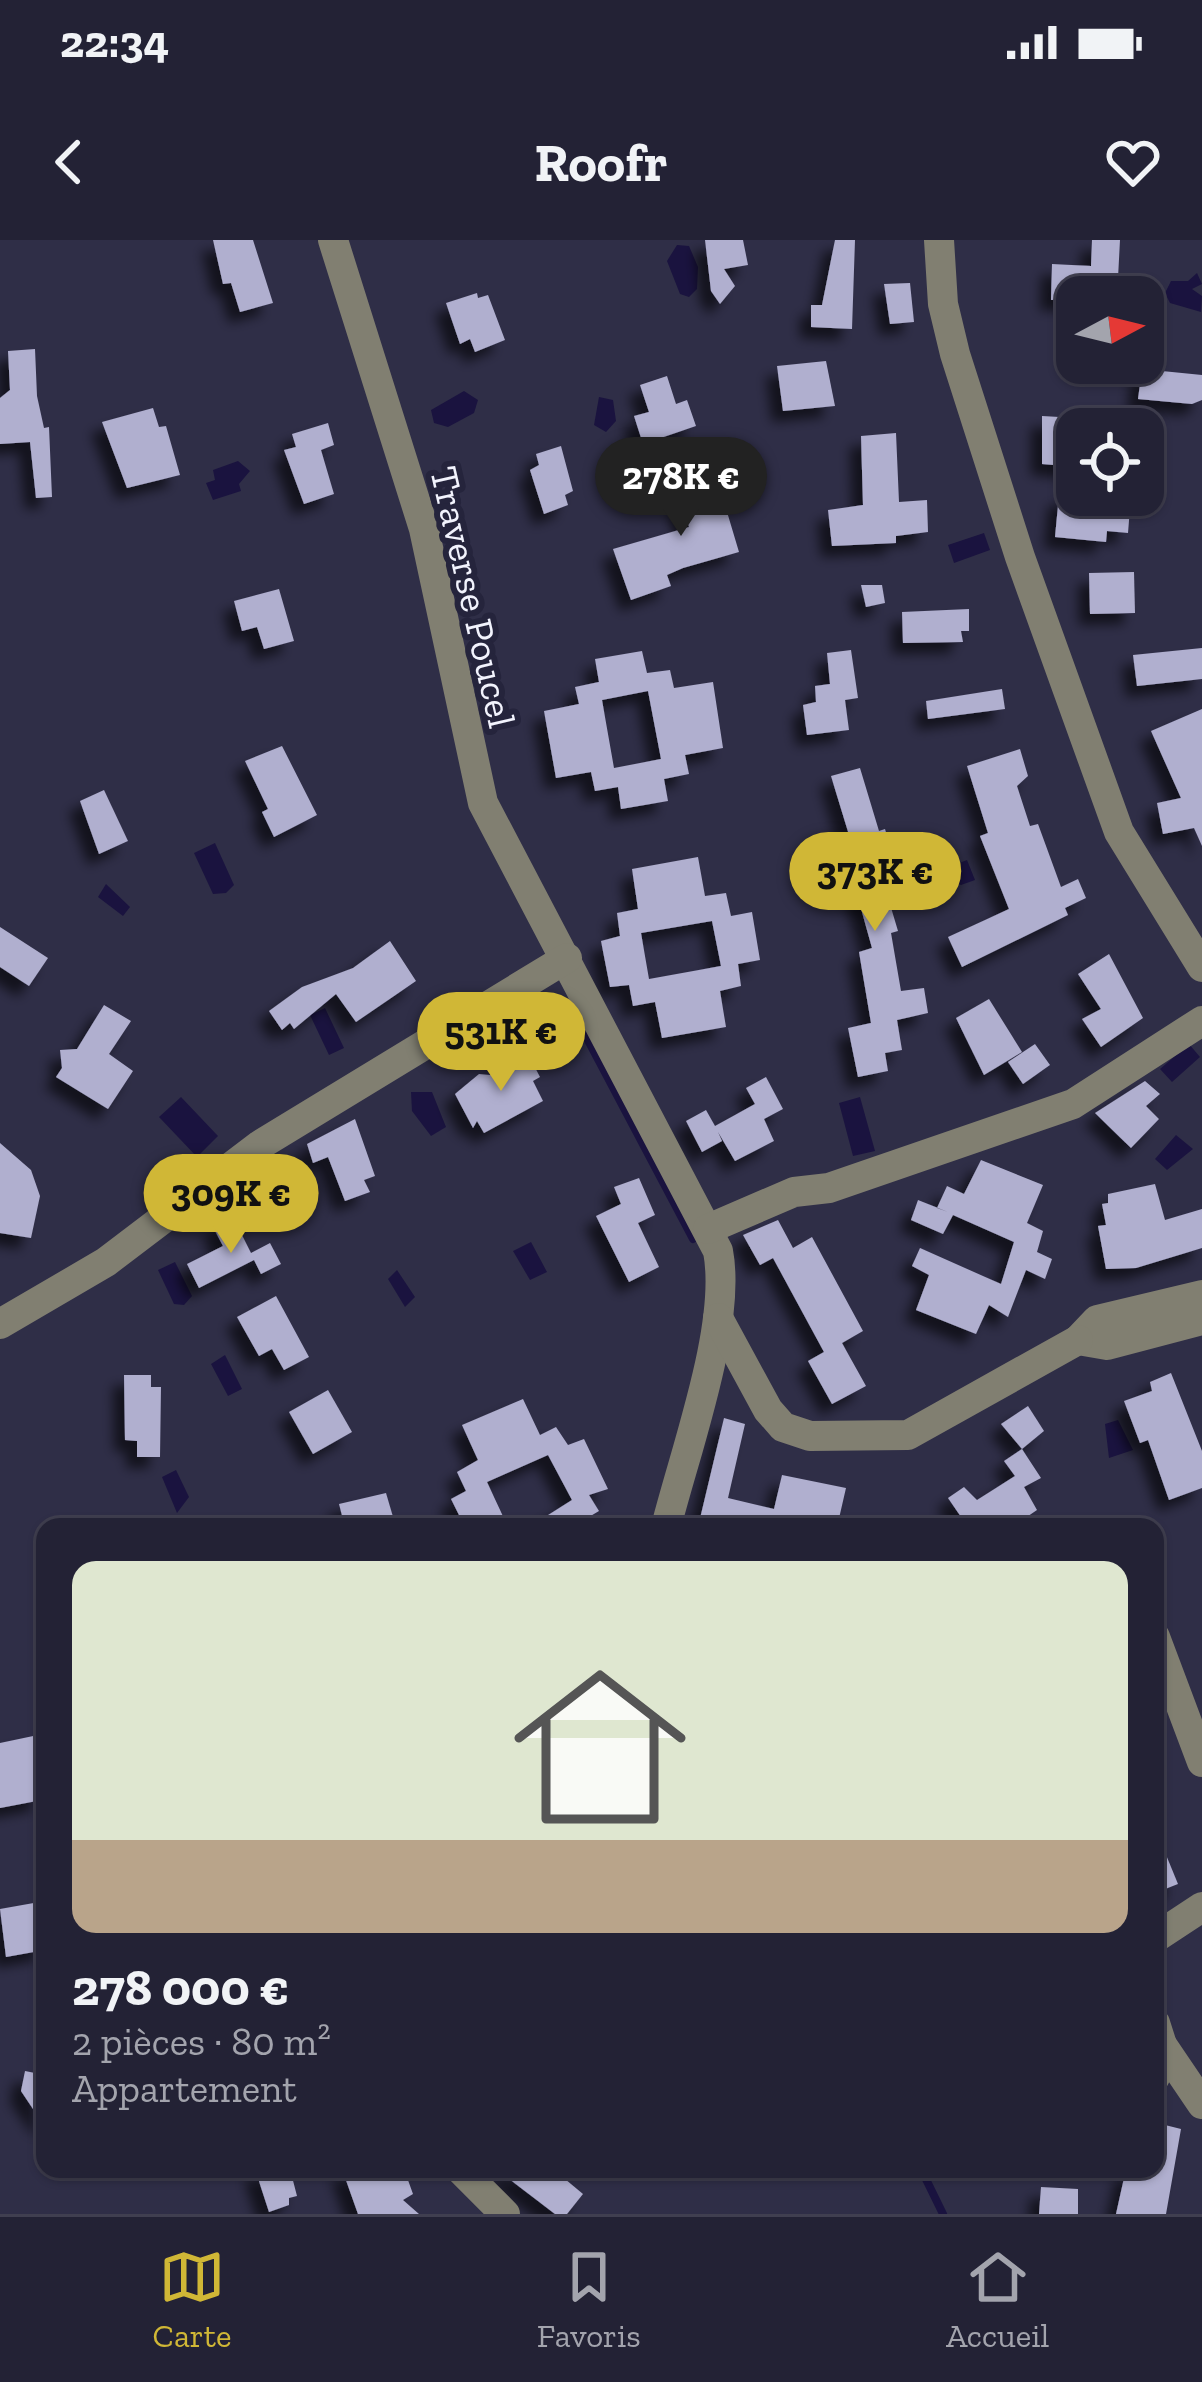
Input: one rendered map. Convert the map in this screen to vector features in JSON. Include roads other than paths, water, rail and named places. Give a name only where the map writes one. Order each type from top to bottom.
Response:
[{"type":"street","name":"Traverse Poucel","points":[[333,240],[424,530],[483,803],[707,1229],[724,1282],[718,1318]]},
{"type":"street","points":[[939,240],[943,304],[955,354],[1081,726],[1136,866],[1202,967]]},
{"type":"street","points":[[0,1324],[106,1262],[260,1145],[567,958]]},
{"type":"street","points":[[707,1229],[794,1192],[830,1188],[1073,1104],[1202,1021]]},
{"type":"street","points":[[718,1318],[768,1410],[783,1427],[810,1436],[908,1435],[1078,1340],[1097,1321],[1202,1295]]},
{"type":"street","points":[[668,1518],[718,1318]]},
{"type":"street","points":[[1078,1340],[1107,1345],[1202,1320]]},
{"type":"street","points":[[701,1388],[729,1391],[768,1410]]},
{"type":"street","points":[[1164,1660],[1202,1762]]},
{"type":"street","points":[[1164,1932],[1202,1907]]},
{"type":"street","points":[[1164,2044],[1202,2104]]},
{"type":"street","points":[[469,2178],[505,2214]]},
{"type":"waterway","points":[[572,1010],[693,1239]]},
{"type":"waterway","points":[[925,2178],[943,2214]]}]
